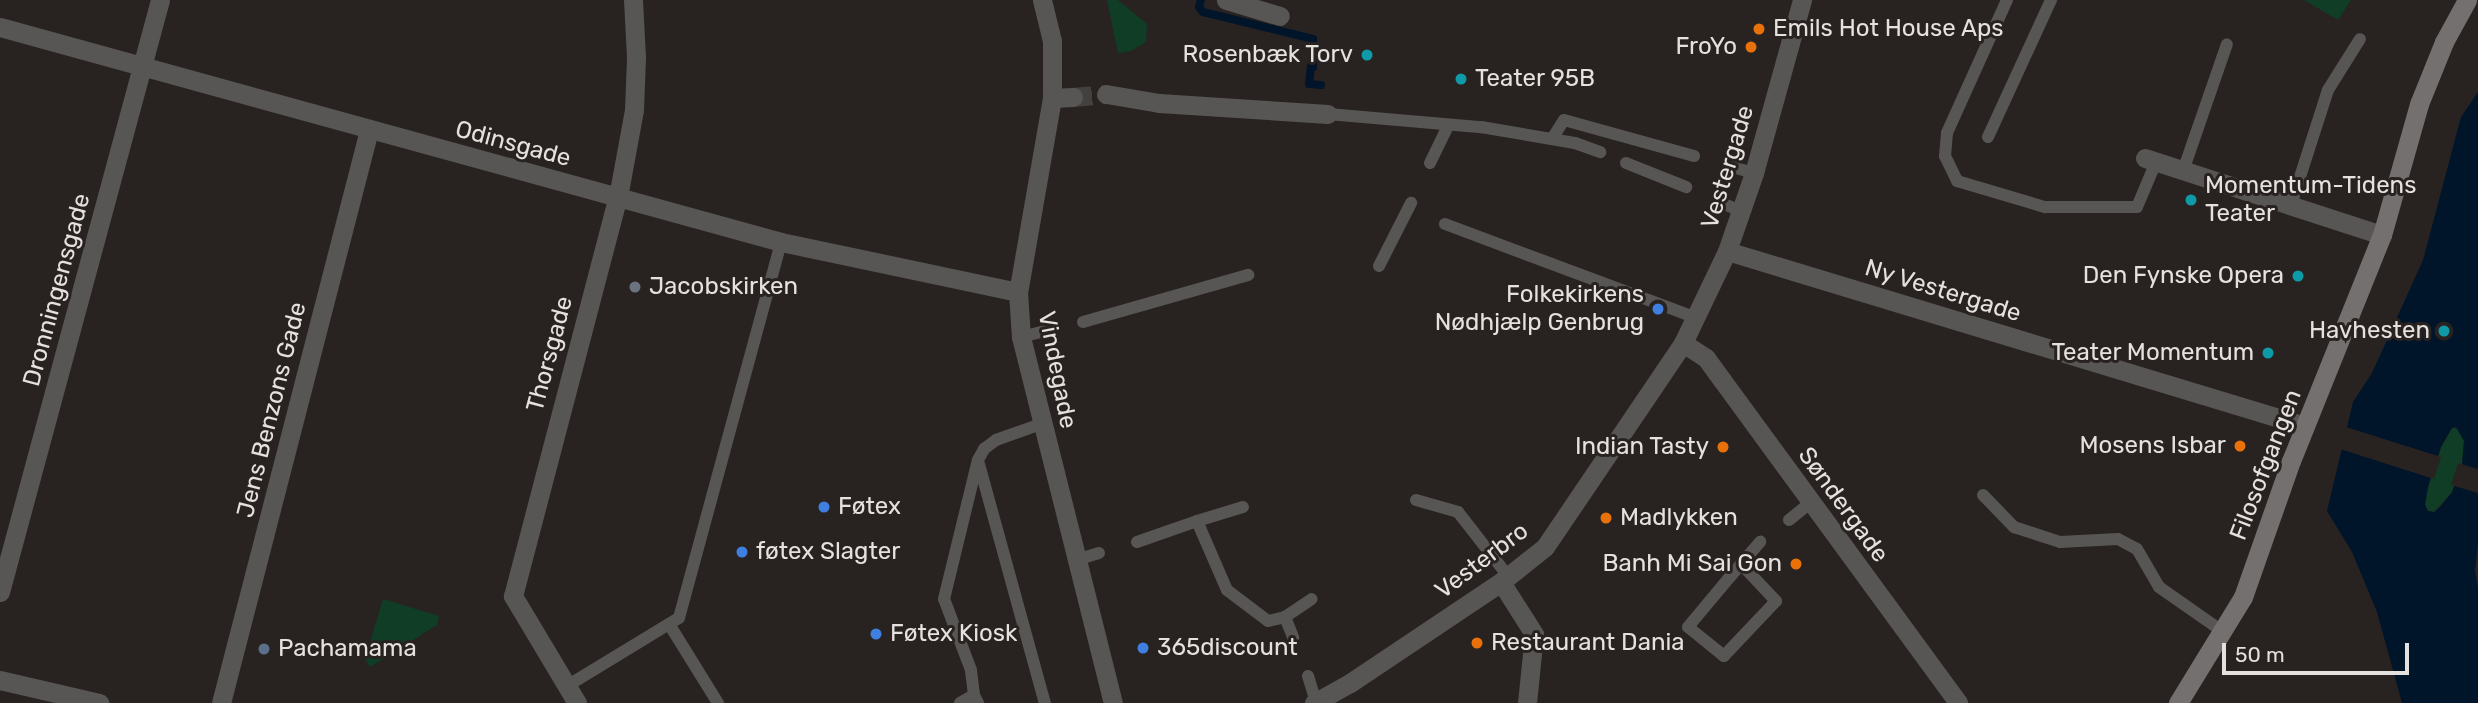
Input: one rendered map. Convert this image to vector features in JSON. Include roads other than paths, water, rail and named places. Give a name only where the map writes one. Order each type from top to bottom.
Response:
[{"type":"main road","name":"Filosofgangen","points":[[2178,703],[2243,597],[2305,426],[2382,234],[2420,104],[2444,42],[2467,0]]},
{"type":"street","name":"Dronningensgade","points":[[0,592],[160,0]]},
{"type":"street","name":"Thorsgade","points":[[572,695],[513,596],[618,197],[634,110],[636,57],[633,0]]},
{"type":"street","name":"Vindegade","points":[[1042,0],[1052,41],[1052,97],[1018,292],[1021,337],[1113,703]]},
{"type":"street","points":[[1226,0],[1280,16]]},
{"type":"street","name":"Vestergade","points":[[1683,343],[1727,251],[1741,211],[1802,0]]},
{"type":"street","name":"Odinsgade","points":[[0,27],[781,243],[1018,292]]},
{"type":"street","points":[[1107,94],[1159,103],[1328,114]]},
{"type":"street","points":[[1052,97],[1073,97]]},
{"type":"street","name":"Jens Benzons Gade","points":[[221,703],[369,130]]},
{"type":"street","points":[[2150,160],[2382,234]]},
{"type":"street","name":"Ny Vestergade","points":[[1727,251],[2305,426]]},
{"type":"street","name":"Søndergade","points":[[1683,343],[1706,359],[1958,703]]},
{"type":"street","name":"Vesterbro","points":[[1315,702],[1350,683],[1504,579],[1545,547],[1683,343]]},
{"type":"street","points":[[1504,579],[1534,634],[1527,703]]},
{"type":"street","points":[[0,680],[99,703]]},
{"type":"lane","points":[[2007,0],[1947,133],[1945,156],[1957,181],[2045,207],[2137,206],[2150,160]]},
{"type":"lane","points":[[1988,137],[2051,0]]},
{"type":"lane","points":[[2291,205],[2328,90],[2360,39]]},
{"type":"lane","points":[[2183,171],[2227,44]]},
{"type":"lane","points":[[1328,114],[1448,125],[1575,142],[1600,152]]},
{"type":"lane","points":[[1552,139],[1564,120],[1694,156]]},
{"type":"lane","points":[[1430,163],[1448,125]]},
{"type":"lane","points":[[1626,163],[1686,187]]},
{"type":"lane","points":[[1732,167],[1754,173]]},
{"type":"lane","points":[[1719,202],[1741,211]]},
{"type":"lane","points":[[1379,267],[1411,203]]},
{"type":"lane","points":[[1445,224],[1697,318]]},
{"type":"lane","points":[[572,695],[679,618],[781,243]]},
{"type":"lane","points":[[1083,322],[1248,275]]},
{"type":"lane","points":[[1021,337],[1052,329]]},
{"type":"lane","points":[[960,703],[976,699],[971,670],[944,599],[978,460],[984,449],[996,440],[1041,424]]},
{"type":"lane","points":[[978,460],[1045,703]]},
{"type":"lane","points":[[1983,495],[2014,527],[2060,542],[2118,539],[2137,549],[2159,587],[2222,631]]},
{"type":"lane","points":[[1416,500],[1458,512],[1504,579]]},
{"type":"lane","points":[[1789,520],[1810,503]]},
{"type":"lane","points":[[1137,542],[1243,507]]},
{"type":"lane","points":[[1197,521],[1227,590],[1268,621],[1285,617],[1312,599]]},
{"type":"lane","points":[[1741,565],[1776,601],[1724,656],[1688,627],[1760,542]]},
{"type":"lane","points":[[1076,560],[1099,553]]},
{"type":"lane","points":[[1285,617],[1293,637]]},
{"type":"lane","points":[[668,624],[718,703]]},
{"type":"lane","points":[[1308,676],[1315,702]]},
{"type":"water","points":[[2478,92],[2478,544],[2475,570],[2478,588],[2478,703],[2402,703],[2377,612],[2352,552],[2327,511],[2353,402],[2372,373],[2423,260],[2461,117]],"holes":[[[2456,427],[2464,441],[2462,464],[2452,492],[2434,512],[2428,511],[2425,505],[2428,487],[2441,447],[2452,428]]]},
{"type":"waterway","points":[[1201,0],[1199,7],[1203,12],[1313,39],[1313,67]]},
{"type":"waterway","points":[[1311,66],[1309,84],[1321,85]]},
{"type":"tunnel","points":[[1073,97],[1106,94]]},
{"type":"place","name":"Emils Hot House Aps","points":[[1759,29]]},
{"type":"place","name":"FroYo","points":[[1751,47]]},
{"type":"place","name":"Rosenbæk Torv","points":[[1367,55]]},
{"type":"place","name":"Teater 95B","points":[[1461,79]]},
{"type":"place","name":"Momentum-Tidens Teater","points":[[2191,200]]},
{"type":"place","name":"Den Fynske Opera","points":[[2298,276]]},
{"type":"place","name":"Jacobskirken","points":[[635,287]]},
{"type":"place","name":"Folkekirkens Nødhjælp Genbrug","points":[[1658,309]]},
{"type":"place","name":"Havhesten","points":[[2444,331]]},
{"type":"place","name":"Teater Momentum","points":[[2268,353]]},
{"type":"place","name":"Mosens Isbar","points":[[2240,446]]},
{"type":"place","name":"Indian Tasty","points":[[1723,447]]},
{"type":"place","name":"Føtex","points":[[824,507]]},
{"type":"place","name":"Madlykken","points":[[1606,518]]},
{"type":"place","name":"føtex Slagter","points":[[742,552]]},
{"type":"place","name":"Banh Mi Sai Gon","points":[[1796,564]]},
{"type":"place","name":"Føtex Kiosk","points":[[876,634]]},
{"type":"place","name":"Restaurant Dania","points":[[1477,643]]},
{"type":"place","name":"365discount","points":[[1143,648]]},
{"type":"place","name":"Pachamama","points":[[264,649]]}]
